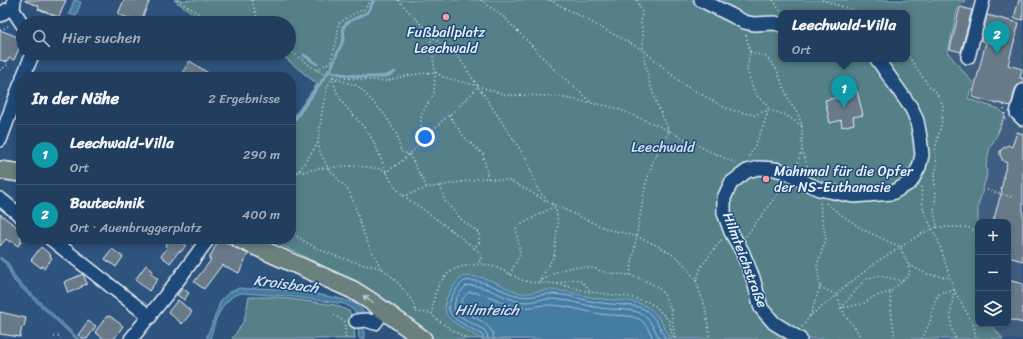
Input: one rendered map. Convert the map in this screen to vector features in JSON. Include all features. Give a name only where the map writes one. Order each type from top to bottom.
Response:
[{"type":"main road","points":[[0,170],[16,172]]},
{"type":"main road","points":[[251,244],[353,290],[384,310],[422,339]]},
{"type":"main road","points":[[270,244],[291,255],[304,267]]},
{"type":"street","points":[[701,0],[744,22],[754,24],[778,24]]},
{"type":"street","points":[[968,57],[983,0]]},
{"type":"street","points":[[0,15],[13,5],[18,16]]},
{"type":"street","points":[[26,72],[30,60]]},
{"type":"street","name":"Hilmteichstraße","points":[[798,338],[774,323],[761,308],[753,278],[724,213],[724,198],[731,183],[746,169],[775,169],[791,174],[819,189],[853,196],[892,193],[911,182],[919,168],[922,155],[917,121],[912,109],[879,62]]},
{"type":"street","points":[[1014,117],[1023,91]]},
{"type":"street","points":[[0,140],[16,97]]},
{"type":"street","points":[[0,199],[16,212]]},
{"type":"street","points":[[57,244],[150,317]]},
{"type":"street","points":[[131,339],[150,317],[204,244]]},
{"type":"street","points":[[356,321],[375,323],[384,310]]},
{"type":"path","points":[[177,0],[203,16]]},
{"type":"path","points":[[252,0],[256,16]]},
{"type":"path","points":[[318,71],[331,61],[338,35],[338,24],[365,9],[371,0]]},
{"type":"path","points":[[398,0],[435,39],[459,58],[526,158],[538,190],[556,211],[558,223],[554,256],[538,283]]},
{"type":"path","points":[[481,0],[505,18],[555,70],[592,103]]},
{"type":"path","points":[[550,0],[643,50],[684,85],[728,109],[754,115],[768,110],[786,115],[802,126]]},
{"type":"path","points":[[637,0],[642,13],[641,24],[643,50],[648,78],[656,102],[669,131]]},
{"type":"path","points":[[773,0],[780,10]]},
{"type":"path","points":[[822,0],[853,10]]},
{"type":"path","points":[[296,55],[328,77],[386,81],[410,75],[435,72],[443,77],[506,95],[554,96],[616,108],[659,126],[746,169],[768,110],[766,104],[755,94],[747,70],[750,52],[744,22]]},
{"type":"path","points":[[425,138],[421,125],[421,115],[434,93],[435,72],[430,34]]},
{"type":"path","points":[[750,52],[766,57],[776,68],[790,104],[798,114],[802,126],[802,150],[808,171],[827,204],[862,229],[900,247],[908,265],[910,274],[890,292],[873,297],[863,304],[842,308]]},
{"type":"path","points":[[910,58],[928,85],[936,92],[943,105],[942,120],[936,151],[937,166],[934,177],[936,193],[934,210],[938,228]]},
{"type":"path","points":[[0,70],[9,64]]},
{"type":"path","points":[[333,77],[328,85],[323,105],[318,143],[320,152],[328,168],[348,190],[353,200],[366,239],[381,268],[400,285],[412,302],[416,312],[432,313]]},
{"type":"path","points":[[333,77],[358,86],[385,115],[397,135],[401,152],[409,154],[427,188]]},
{"type":"path","points":[[333,77],[333,84],[339,99],[376,144],[386,172],[394,185],[403,196],[445,225],[474,248],[482,256],[481,260],[476,264]]},
{"type":"path","points":[[386,172],[409,154],[478,86]]},
{"type":"path","points":[[998,130],[1000,130],[999,125],[1014,117],[1004,105]]},
{"type":"path","points":[[449,115],[466,139],[483,154],[488,178]]},
{"type":"path","points":[[630,276],[646,183],[654,161],[669,131]]},
{"type":"path","points":[[299,171],[318,143]]},
{"type":"path","points":[[739,245],[791,174],[802,150]]},
{"type":"path","points":[[296,172],[344,166],[382,169],[386,172]]},
{"type":"path","points":[[919,168],[923,208],[938,240],[954,290],[974,326],[976,339]]},
{"type":"path","points":[[403,196],[427,188],[484,178],[512,181],[550,203],[607,229],[636,236],[658,246],[678,258],[689,270],[696,281],[705,307],[709,339]]},
{"type":"path","points":[[440,186],[445,201],[462,220],[479,233],[479,243],[474,248]]},
{"type":"path","points":[[798,338],[810,316],[820,287],[817,265],[826,239],[821,212],[819,189]]},
{"type":"path","points":[[987,190],[1012,197]]},
{"type":"path","points":[[510,274],[520,254],[516,227],[554,207]]},
{"type":"path","points":[[810,316],[878,260],[921,234],[938,228],[967,227],[975,231]]},
{"type":"path","points":[[696,281],[701,267],[722,239],[732,232]]},
{"type":"path","points":[[296,236],[321,250],[381,268]]},
{"type":"path","points":[[468,339],[435,318],[432,313],[433,303],[440,283],[447,274],[464,266],[482,264],[495,267],[524,281],[557,284],[590,292],[630,297],[648,302],[669,321],[674,339]]},
{"type":"path","points":[[908,265],[927,274],[950,278]]},
{"type":"path","points":[[538,283],[558,271],[574,267],[594,268],[606,273],[639,278],[658,287],[665,296],[671,310],[674,339]]},
{"type":"path","points":[[842,308],[866,278],[881,276],[903,281]]},
{"type":"path","points":[[557,284],[567,280],[578,280],[583,282],[590,292]]},
{"type":"path","points":[[820,287],[837,295],[845,316],[856,329],[861,339]]},
{"type":"path","points":[[922,339],[930,322],[935,300],[940,293],[954,290]]},
{"type":"path","points":[[954,290],[950,317],[953,335],[956,339]]},
{"type":"path","points":[[890,292],[895,339]]},
{"type":"path","points":[[334,315],[356,321]]},
{"type":"path","points":[[54,338],[58,336],[61,339]]},
{"type":"shaded area","points":[[838,0],[1023,0],[1023,339],[1003,339],[993,327],[1011,327],[1011,219],[978,219],[978,206],[982,194],[910,52],[910,10],[891,10]]},
{"type":"green space","name":"Leechwald","points":[[174,0],[966,0],[958,6],[948,53],[973,83],[968,99],[999,109],[1005,115],[997,135],[990,147],[986,166],[987,175],[978,206],[978,219],[975,219],[975,327],[993,327],[1003,339],[435,339],[356,282],[279,244],[296,244],[296,114],[317,84],[288,60],[296,60],[296,16],[196,16]]},
{"type":"green space","points":[[249,297],[276,297],[335,305],[349,311],[353,319],[355,339],[232,339],[244,321]]},
{"type":"water","points":[[74,0],[81,2],[76,16],[69,14]]},
{"type":"water","points":[[0,257],[8,263],[16,279],[79,339],[76,339],[14,281],[6,264],[0,259]]},
{"type":"water","name":"Hilmteich","points":[[469,276],[485,278],[521,293],[555,290],[608,300],[642,304],[655,313],[664,326],[669,339],[481,339],[452,321],[446,315],[446,299],[451,290],[462,277]]},
{"type":"water","name":"Kroisbach","points":[[239,288],[278,289],[304,292],[355,303],[363,311],[364,339],[360,339],[359,337],[357,313],[345,304],[286,296],[241,293],[233,296],[223,306],[216,319],[210,339],[207,339],[221,300],[228,293]]},
{"type":"building","points":[[66,0],[59,16],[38,9],[39,6],[25,1]]},
{"type":"building","points":[[124,0],[150,0],[143,16],[123,16],[118,14]]},
{"type":"building","points":[[1019,0],[1023,0],[1023,20],[1014,18]]},
{"type":"building","points":[[960,7],[972,10],[961,52],[950,49]]},
{"type":"building","points":[[987,15],[1019,23],[1008,65],[1022,69],[1020,78],[1023,78],[1023,83],[1018,85],[1015,89],[1011,106],[972,97],[986,42],[981,40]]},
{"type":"building","points":[[0,30],[16,36],[16,55],[14,60],[9,58],[7,62],[0,60]]},
{"type":"building","points":[[190,61],[206,72],[182,72]]},
{"type":"building","points":[[849,89],[850,92],[857,91],[863,115],[853,117],[854,124],[842,127],[841,120],[830,123],[825,100],[835,98],[834,93]]},
{"type":"building","points":[[1017,132],[1023,134],[1023,261],[1011,258],[1011,219],[994,219],[1002,190],[1003,177],[1007,163],[1003,161],[1000,152],[1008,145],[1012,147]]},
{"type":"building","points":[[0,214],[16,226],[16,244],[20,244],[18,246],[6,239],[0,246]]},
{"type":"building","points":[[167,244],[186,245],[181,252],[179,251],[170,263],[161,256],[167,248],[165,246]]},
{"type":"building","points":[[216,244],[229,244],[248,254],[239,273],[222,265],[204,289],[194,282],[211,260],[209,259]]},
{"type":"building","points":[[41,247],[51,255],[50,256],[52,258],[44,268],[42,266],[41,268],[31,260]]},
{"type":"building","points":[[112,249],[123,257],[116,267],[105,259]]},
{"type":"building","points":[[146,265],[153,271],[151,274],[158,279],[149,291],[135,280]]},
{"type":"building","points":[[83,274],[87,284],[68,293],[64,282]]},
{"type":"building","points":[[1011,281],[1023,284],[1023,323],[1011,320]]},
{"type":"building","points":[[183,288],[189,293],[184,300],[177,295]]},
{"type":"building","points":[[178,300],[192,312],[182,324],[168,312]]},
{"type":"building","points":[[0,312],[26,318],[20,337],[0,334]]},
{"type":"building","points":[[107,316],[110,316],[123,326],[114,339],[104,339],[95,332]]},
{"type":"building","points":[[88,321],[96,326],[87,339],[84,339],[78,335]]},
{"type":"waterway","points":[[296,118],[331,68],[344,38],[343,27],[348,22],[368,12],[374,0]]},
{"type":"waterway","points":[[304,55],[317,64]]},
{"type":"waterway","points":[[328,71],[365,77],[380,77],[395,72]]},
{"type":"place","name":"Fußballplatz Leechwald","points":[[446,17]]},
{"type":"place","name":"Bautechnik","points":[[997,54]]},
{"type":"place","name":"Leechwald-Villa","points":[[844,108]]},
{"type":"place","name":"Mahnmal für die Opfer der NS-Euthanasie","points":[[766,179]]}]
